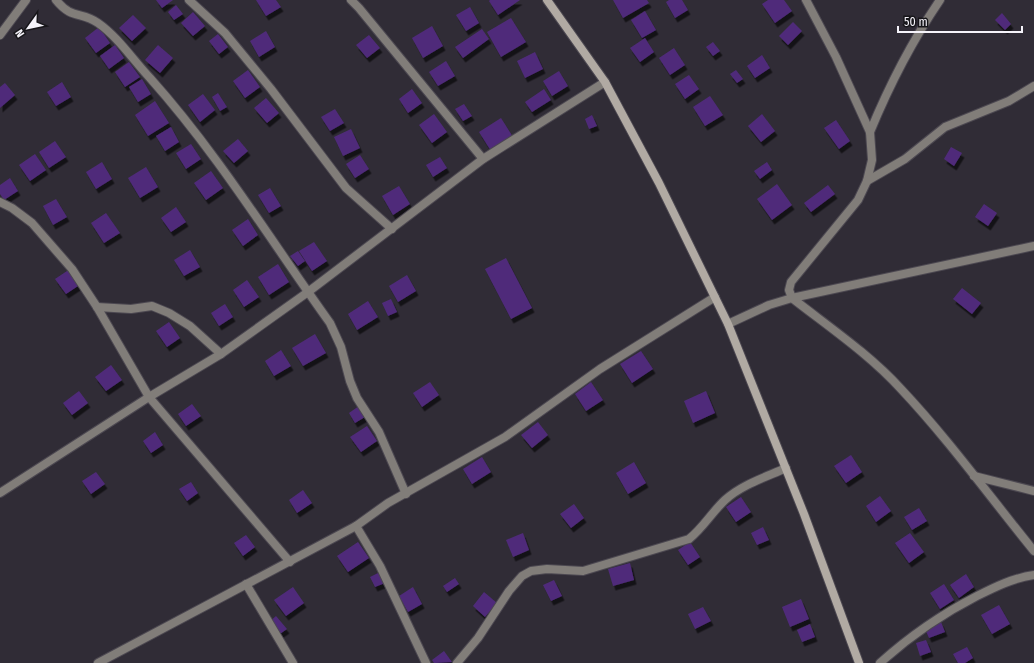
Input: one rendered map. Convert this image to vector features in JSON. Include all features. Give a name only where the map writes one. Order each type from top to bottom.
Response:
[{"type":"main road","points":[[547,0],[605,82],[659,183],[728,324],[786,468],[859,663]]},
{"type":"street","points":[[0,35],[26,0]]},
{"type":"street","points":[[56,0],[64,10],[98,23],[108,32],[153,82],[225,172],[330,323],[341,347],[350,381],[357,398],[379,432],[406,494]]},
{"type":"street","points":[[189,0],[225,33],[346,188],[392,229]]},
{"type":"street","points":[[351,0],[483,159]]},
{"type":"street","points":[[806,0],[836,57],[870,132],[872,160],[867,182],[858,200],[792,282],[790,290],[792,298],[876,364],[901,389],[974,476],[1034,551]]},
{"type":"street","points":[[870,132],[883,101],[940,0]]},
{"type":"street","points":[[0,493],[149,397],[221,354],[308,292],[483,159],[605,82]]},
{"type":"street","points":[[867,182],[905,159],[945,127],[1010,100],[1034,86]]},
{"type":"street","points":[[0,202],[12,208],[32,223],[72,269],[97,307],[149,397],[290,562]]},
{"type":"street","points":[[728,324],[769,305],[792,298],[1034,246]]},
{"type":"street","points":[[98,663],[356,526],[388,503],[505,437],[600,369],[715,297]]},
{"type":"street","points":[[97,307],[131,309],[152,306],[170,313],[190,326],[221,354]]},
{"type":"street","points":[[457,663],[478,638],[509,591],[522,576],[531,571],[547,569],[583,571],[689,539],[696,534],[734,493],[786,468]]},
{"type":"street","points":[[974,476],[1034,491]]},
{"type":"street","points":[[356,526],[380,566],[426,663]]},
{"type":"street","points":[[880,663],[922,627],[948,611],[1014,578],[1034,575]]},
{"type":"street","points":[[246,584],[293,663]]},
{"type":"building","points":[[156,0],[173,0],[162,8]]},
{"type":"building","points":[[256,0],[276,0],[281,7],[266,16]]},
{"type":"building","points":[[520,0],[498,15],[489,1]]},
{"type":"building","points":[[613,0],[647,0],[649,3],[623,18]]},
{"type":"building","points":[[669,0],[682,0],[688,10],[675,18],[666,2]]},
{"type":"building","points":[[768,0],[784,0],[792,11],[775,23],[762,4]]},
{"type":"building","points":[[176,5],[183,14],[174,20],[168,12]]},
{"type":"building","points":[[470,7],[479,23],[466,31],[456,15]]},
{"type":"building","points":[[645,11],[656,30],[642,38],[631,20]]},
{"type":"building","points":[[193,12],[205,26],[193,36],[181,23]]},
{"type":"building","points":[[1002,13],[1011,24],[1005,30],[995,20]]},
{"type":"building","points":[[133,15],[146,28],[132,41],[119,28]]},
{"type":"building","points":[[511,18],[526,42],[501,57],[487,32]]},
{"type":"building","points":[[793,22],[802,31],[788,45],[779,36]]},
{"type":"building","points":[[432,26],[443,46],[423,58],[412,38]]},
{"type":"building","points":[[99,27],[110,43],[96,53],[85,38]]},
{"type":"building","points":[[482,29],[489,39],[463,58],[455,47]]},
{"type":"building","points":[[266,31],[275,47],[259,57],[250,41]]},
{"type":"building","points":[[218,34],[228,47],[219,54],[209,41]]},
{"type":"building","points":[[369,35],[380,48],[367,58],[356,45]]},
{"type":"building","points":[[645,38],[654,52],[640,62],[630,48]]},
{"type":"building","points":[[713,42],[720,51],[713,56],[706,47]]},
{"type":"building","points":[[115,45],[124,58],[109,69],[100,56]]},
{"type":"building","points":[[158,45],[173,58],[160,73],[145,60]]},
{"type":"building","points":[[674,48],[685,65],[670,75],[659,58]]},
{"type":"building","points":[[535,52],[543,69],[525,78],[517,61]]},
{"type":"building","points":[[762,55],[770,68],[755,78],[747,66]]},
{"type":"building","points":[[446,61],[455,76],[438,86],[429,72]]},
{"type":"building","points":[[129,62],[140,77],[125,87],[115,72]]},
{"type":"building","points":[[248,70],[260,87],[245,98],[233,81]]},
{"type":"building","points":[[736,70],[743,79],[737,83],[730,74]]},
{"type":"building","points":[[559,71],[568,86],[552,96],[543,81]]},
{"type":"building","points":[[689,75],[699,89],[685,99],[675,84]]},
{"type":"building","points":[[142,79],[151,94],[138,102],[129,87]]},
{"type":"building","points":[[62,82],[71,97],[56,106],[47,92]]},
{"type":"building","points":[[5,83],[15,95],[0,108],[0,87]]},
{"type":"building","points":[[412,89],[422,103],[408,113],[399,99]]},
{"type":"building","points":[[544,89],[551,100],[532,112],[525,102]]},
{"type":"building","points":[[218,93],[227,107],[220,111],[212,97]]},
{"type":"building","points":[[203,94],[215,110],[200,122],[188,105]]},
{"type":"building","points":[[710,96],[723,115],[705,126],[693,107]]},
{"type":"building","points":[[266,98],[279,113],[267,123],[254,108]]},
{"type":"building","points":[[155,101],[169,123],[148,136],[135,115]]},
{"type":"building","points":[[464,104],[472,116],[463,121],[455,109]]},
{"type":"building","points":[[335,109],[344,123],[330,131],[321,117]]},
{"type":"building","points":[[434,114],[447,132],[432,143],[419,125]]},
{"type":"building","points":[[762,114],[775,131],[761,142],[748,126]]},
{"type":"building","points":[[592,115],[597,126],[589,129],[585,119]]},
{"type":"building","points":[[501,118],[513,137],[491,151],[479,132]]},
{"type":"building","points":[[836,120],[850,141],[839,149],[824,128]]},
{"type":"building","points":[[171,127],[179,142],[165,151],[156,136]]},
{"type":"building","points":[[351,129],[360,148],[343,156],[334,137]]},
{"type":"building","points":[[238,139],[248,151],[234,163],[223,151]]},
{"type":"building","points":[[55,141],[66,157],[49,168],[39,152]]},
{"type":"building","points":[[191,144],[201,159],[186,169],[176,153]]},
{"type":"building","points":[[951,147],[962,153],[954,166],[944,159]]},
{"type":"building","points":[[35,154],[46,170],[30,181],[19,165]]},
{"type":"building","points":[[360,155],[369,169],[355,178],[346,164]]},
{"type":"building","points":[[440,157],[447,168],[433,177],[426,165]]},
{"type":"building","points":[[102,162],[112,179],[96,189],[86,172]]},
{"type":"building","points":[[767,162],[772,170],[760,179],[754,171]]},
{"type":"building","points":[[146,167],[158,187],[140,198],[128,178]]},
{"type":"building","points":[[211,171],[223,188],[206,200],[194,183]]},
{"type":"building","points":[[10,178],[18,191],[4,200],[0,194],[0,185]]},
{"type":"building","points":[[777,184],[792,205],[772,220],[757,199]]},
{"type":"building","points":[[828,185],[835,194],[811,212],[804,203]]},
{"type":"building","points":[[399,186],[410,204],[393,215],[382,196]]},
{"type":"building","points":[[270,188],[281,206],[269,213],[258,195]]},
{"type":"building","points":[[56,199],[67,217],[53,225],[43,206]]},
{"type":"building","points":[[984,204],[997,213],[988,226],[975,217]]},
{"type":"building","points":[[176,207],[186,222],[171,232],[161,218]]},
{"type":"building","points":[[106,213],[120,233],[104,243],[91,223]]},
{"type":"building","points":[[248,219],[258,235],[243,246],[232,230]]},
{"type":"building","points":[[314,242],[327,261],[312,271],[299,251]]},
{"type":"building","points":[[190,250],[200,267],[184,276],[174,260]]},
{"type":"building","points":[[298,251],[305,261],[298,266],[290,256]]},
{"type":"building","points":[[506,258],[532,308],[511,319],[485,269]]},
{"type":"building","points":[[278,264],[289,282],[269,295],[258,277]]},
{"type":"building","points":[[70,269],[81,284],[66,294],[55,279]]},
{"type":"building","points":[[407,275],[416,291],[398,302],[389,286]]},
{"type":"building","points":[[247,280],[259,297],[244,307],[233,290]]},
{"type":"building","points":[[962,288],[981,303],[972,314],[953,299]]},
{"type":"building","points":[[391,299],[397,312],[388,316],[382,303]]},
{"type":"building","points":[[368,301],[378,317],[357,330],[348,314]]},
{"type":"building","points":[[225,304],[233,317],[219,326],[211,313]]},
{"type":"building","points":[[169,322],[180,338],[167,347],[156,331]]},
{"type":"building","points":[[315,334],[326,353],[303,366],[292,348]]},
{"type":"building","points":[[281,350],[291,366],[274,376],[265,361]]},
{"type":"building","points":[[641,351],[653,369],[632,383],[620,364]]},
{"type":"building","points":[[111,365],[122,380],[106,391],[95,377]]},
{"type":"building","points":[[430,382],[439,395],[422,407],[413,393]]},
{"type":"building","points":[[591,382],[603,400],[586,411],[575,394]]},
{"type":"building","points":[[79,391],[88,403],[72,415],[63,403]]},
{"type":"building","points":[[706,391],[715,413],[693,423],[684,401]]},
{"type":"building","points":[[192,404],[201,416],[186,426],[178,414]]},
{"type":"building","points":[[359,406],[365,417],[355,423],[349,413]]},
{"type":"building","points":[[538,422],[548,435],[532,448],[521,435]]},
{"type":"building","points":[[367,426],[377,441],[361,452],[350,437]]},
{"type":"building","points":[[155,432],[163,445],[151,453],[143,441]]},
{"type":"building","points":[[851,455],[862,472],[846,483],[834,466]]},
{"type":"building","points":[[482,457],[491,472],[472,484],[463,469]]},
{"type":"building","points":[[634,462],[646,483],[628,494],[616,473]]},
{"type":"building","points":[[96,472],[105,484],[91,494],[82,481]]},
{"type":"building","points":[[191,482],[198,493],[187,501],[179,489]]},
{"type":"building","points":[[303,490],[312,503],[297,513],[289,500]]},
{"type":"building","points":[[880,496],[891,511],[876,522],[866,506]]},
{"type":"building","points":[[741,497],[751,512],[736,522],[726,507]]},
{"type":"building","points":[[574,504],[584,518],[571,528],[560,514]]},
{"type":"building","points":[[919,508],[927,521],[912,530],[904,517]]},
{"type":"building","points":[[763,527],[769,540],[757,545],[751,533]]},
{"type":"building","points":[[523,533],[529,550],[513,557],[506,540]]},
{"type":"building","points":[[910,533],[924,552],[909,563],[895,543]]},
{"type":"building","points":[[246,535],[255,547],[243,556],[234,543]]},
{"type":"building","points":[[358,542],[369,558],[348,572],[337,556]]},
{"type":"building","points":[[690,542],[700,557],[688,565],[678,550]]},
{"type":"building","points":[[630,563],[634,580],[613,586],[608,569]]},
{"type":"building","points":[[380,572],[385,583],[375,587],[370,577]]},
{"type":"building","points":[[966,574],[974,587],[959,598],[950,585]]},
{"type":"building","points":[[455,578],[459,584],[447,592],[443,586]]},
{"type":"building","points":[[554,580],[562,596],[551,601],[543,585]]},
{"type":"building","points":[[944,584],[954,600],[940,609],[930,593]]},
{"type":"building","points":[[293,587],[304,603],[286,616],[274,600]]},
{"type":"building","points":[[413,587],[422,604],[408,612],[399,596]]},
{"type":"building","points":[[484,592],[497,603],[485,617],[473,606]]},
{"type":"building","points":[[801,599],[809,619],[790,627],[782,607]]},
{"type":"building","points":[[999,605],[1010,624],[992,634],[981,615]]},
{"type":"building","points":[[703,607],[711,621],[695,629],[688,614]]},
{"type":"building","points":[[276,616],[287,629],[277,636],[267,624]]},
{"type":"building","points":[[941,622],[945,632],[929,638],[925,629]]},
{"type":"building","points":[[810,624],[815,637],[802,642],[797,630]]},
{"type":"building","points":[[926,640],[931,652],[920,656],[916,643]]},
{"type":"building","points":[[967,647],[973,658],[965,663],[958,663],[953,654]]},
{"type":"building","points":[[444,651],[452,662],[434,663],[432,660]]}]
